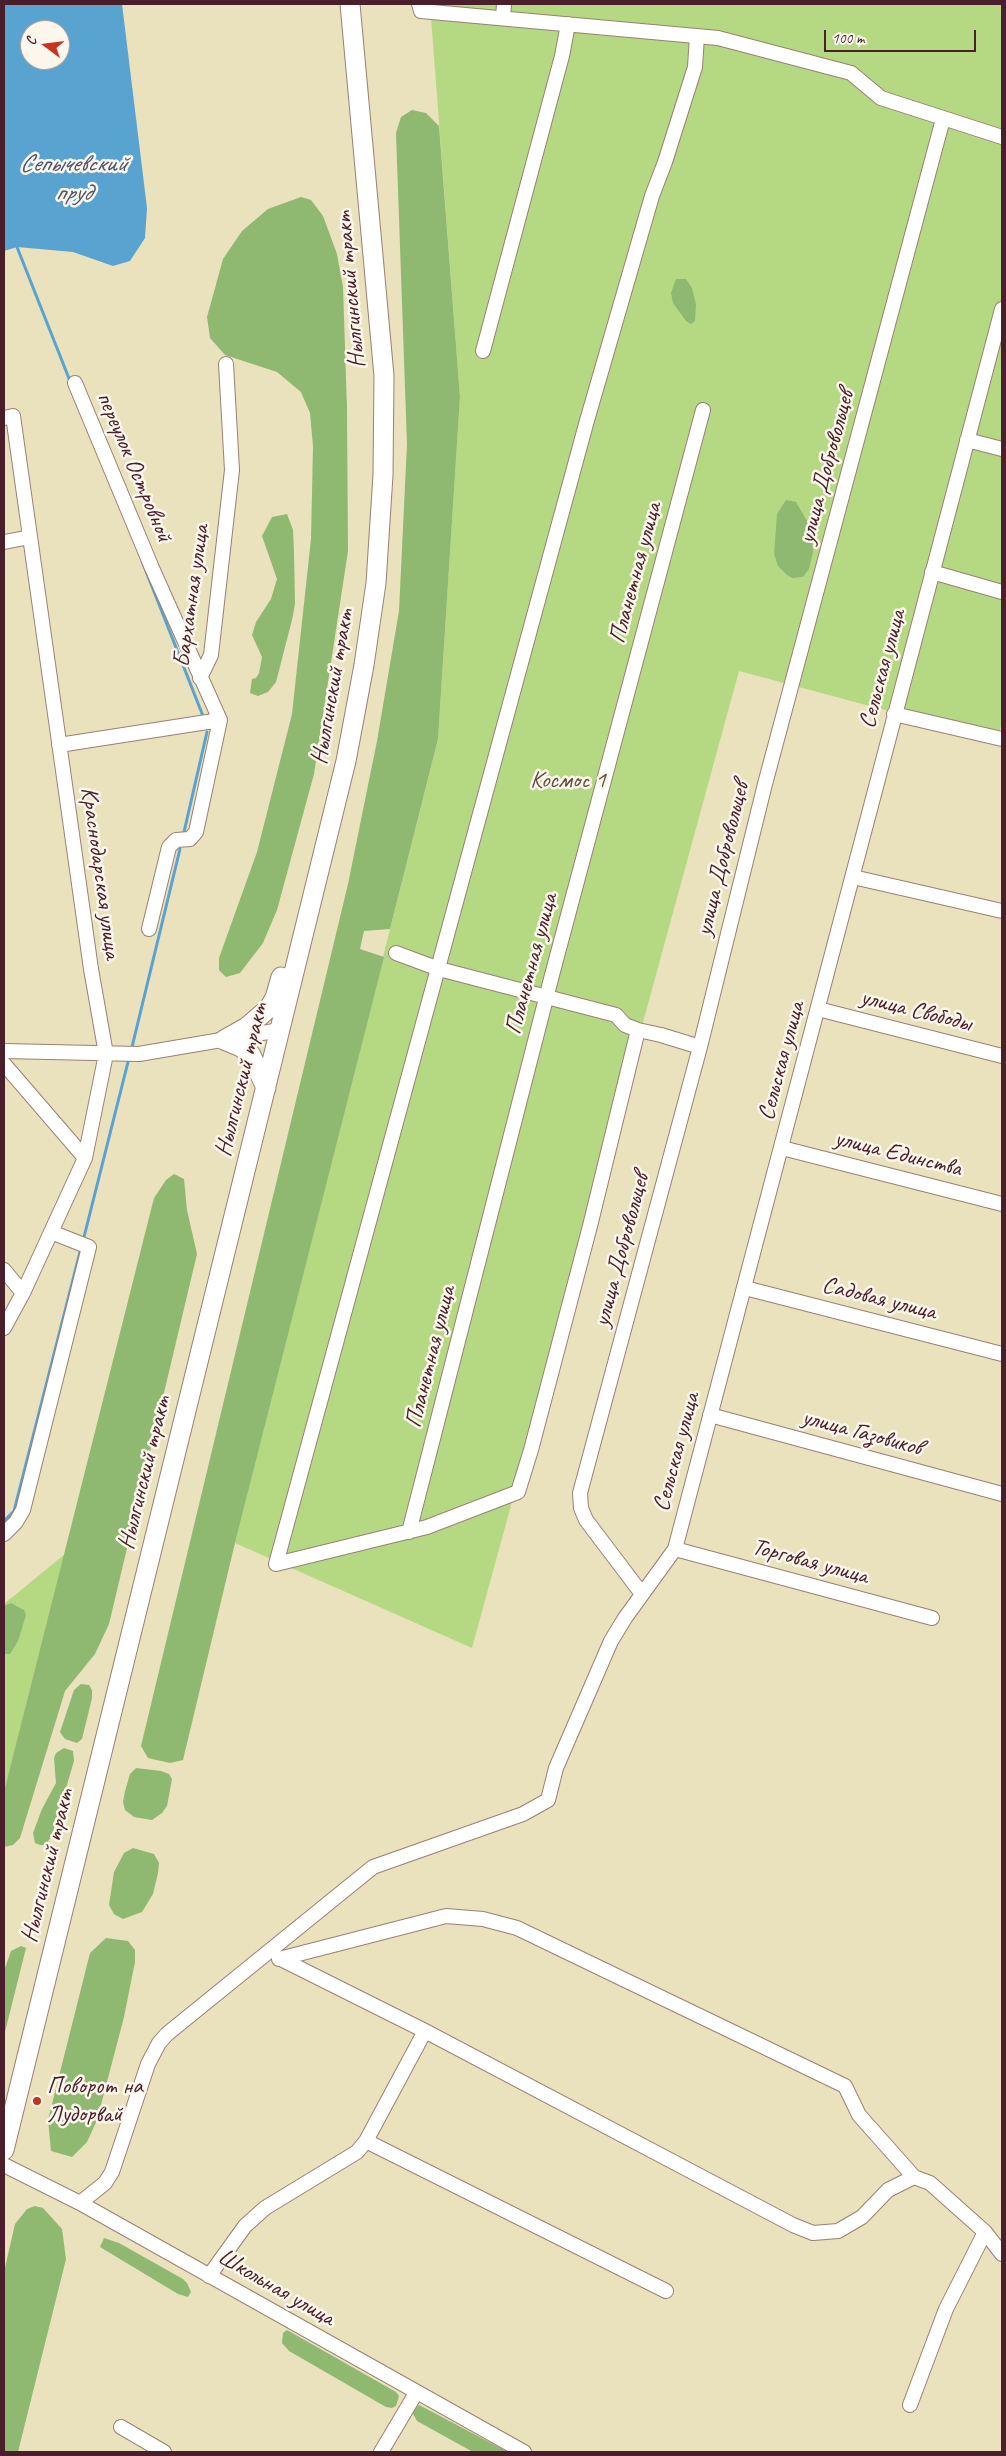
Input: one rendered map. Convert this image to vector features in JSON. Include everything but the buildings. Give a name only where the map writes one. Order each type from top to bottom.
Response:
[{"type":"main road","name":"Нылгинский тракт","points":[[4,2150],[340,786],[364,665],[376,583],[383,475],[384,376],[350,4]]},
{"type":"main road","points":[[224,1040],[259,1018],[269,1008],[275,998],[323,813],[340,786]]},
{"type":"main road","points":[[224,1040],[241,1047],[251,1055],[266,1088]]},
{"type":"street","points":[[419,4],[421,11],[718,38],[851,73],[882,98],[1002,137]]},
{"type":"street","points":[[503,18],[504,4]]},
{"type":"street","points":[[483,351],[562,56],[568,24]]},
{"type":"street","points":[[638,1030],[590,1226],[531,1450],[518,1492],[427,1527],[276,1564],[586,424],[652,196],[665,162],[695,67],[697,36]]},
{"type":"street","name":"улица Добровольцев","points":[[642,1594],[586,1520],[581,1508],[580,1493],[700,1047],[768,774],[943,119]]},
{"type":"street","name":"Сельская улица","points":[[263,1958],[373,1867],[523,1814],[548,1800],[556,1768],[612,1640],[642,1594],[675,1549],[1002,309]]},
{"type":"street","name":"Бархатная улица","points":[[220,720],[200,678],[211,655],[232,470],[226,364]]},
{"type":"street","name":"переулок Островной","points":[[75,383],[200,678]]},
{"type":"street","name":"Планетная улица","points":[[409,1532],[546,995],[703,410]]},
{"type":"street","name":"Краснодарская улица","points":[[4,418],[13,416],[91,969],[106,1054],[85,1158],[23,1293],[4,1328]]},
{"type":"street","points":[[967,440],[1002,449]]},
{"type":"street","points":[[4,542],[30,537]]},
{"type":"street","points":[[932,572],[1002,592]]},
{"type":"street","points":[[894,714],[1002,740]]},
{"type":"street","points":[[59,745],[220,720],[196,832],[190,839],[176,840],[170,847],[149,929]]},
{"type":"street","points":[[853,877],[1002,911]]},
{"type":"street","points":[[396,953],[439,969],[546,995],[616,1015],[625,1024],[638,1030],[700,1047]]},
{"type":"street","name":"улица Свободы","points":[[818,1009],[1002,1056]]},
{"type":"street","points":[[4,1051],[139,1054],[280,1030]]},
{"type":"street","points":[[4,1064],[85,1158]]},
{"type":"street","name":"улица Единства","points":[[782,1148],[1002,1204]]},
{"type":"street","points":[[4,1534],[16,1522],[23,1510],[89,1247],[51,1232]]},
{"type":"street","points":[[4,1270],[23,1293]]},
{"type":"street","name":"Садовая улица","points":[[745,1288],[1002,1354]]},
{"type":"street","name":"улица Газовиков","points":[[710,1415],[1002,1494]]},
{"type":"street","name":"Торговая улица","points":[[675,1549],[932,1618]]},
{"type":"street","points":[[80,2203],[105,2183],[112,2172],[148,2064],[159,2042],[263,1958],[283,1960],[446,1916],[483,1919],[517,1928],[846,2086],[859,2115],[914,2177],[930,2183],[985,2232],[1002,2254]]},
{"type":"street","points":[[283,1960],[425,2031],[793,2225],[813,2233],[838,2231],[862,2217],[888,2190],[914,2177]]},
{"type":"street","points":[[209,2276],[245,2226],[265,2208],[357,2152],[366,2141],[425,2031]]},
{"type":"street","points":[[366,2141],[666,2291]]},
{"type":"street","name":"Школьная улица","points":[[4,2165],[80,2203],[524,2452]]},
{"type":"street","points":[[910,2405],[946,2308],[985,2232]]},
{"type":"street","points":[[381,2452],[416,2393]]},
{"type":"street","points":[[121,2427],[164,2452]]},
{"type":"green space","name":"Космос 1","points":[[430,4],[1002,4],[1002,722],[997,740],[739,671],[472,1648],[235,1543],[438,739],[460,397]]},
{"type":"green space","points":[[412,110],[426,113],[439,126],[460,397],[438,739],[390,929],[364,931],[360,949],[384,957],[235,1543],[183,1760],[170,1763],[148,1758],[141,1746],[348,884],[377,741],[399,611],[407,444],[396,133],[401,117]]},
{"type":"green space","points":[[301,197],[311,200],[323,216],[337,254],[343,287],[347,408],[348,551],[314,774],[277,910],[263,943],[240,973],[226,977],[219,970],[219,958],[257,852],[292,714],[311,539],[313,446],[310,413],[301,392],[277,372],[225,355],[210,338],[207,317],[223,259],[242,231],[268,209]]},
{"type":"green space","points":[[676,279],[686,279],[692,288],[696,305],[695,321],[691,324],[686,321],[673,303],[671,293]]},
{"type":"green space","points":[[786,500],[796,502],[810,526],[813,552],[809,569],[803,577],[792,578],[787,575],[778,566],[774,554],[777,514]]},
{"type":"green space","points":[[287,514],[293,530],[295,604],[276,682],[268,692],[258,696],[250,693],[252,679],[256,678],[259,673],[262,657],[252,635],[256,622],[271,599],[277,579],[262,536],[272,517]]},
{"type":"green space","points":[[174,1174],[184,1179],[187,1210],[197,1254],[109,1624],[95,1654],[65,1691],[20,1838],[13,1845],[4,1847],[4,1792],[154,1198],[166,1180]]},
{"type":"green space","points":[[65,1554],[4,1794],[4,1604]]},
{"type":"green space","points":[[11,1603],[24,1610],[26,1615],[18,1641],[10,1654],[4,1654],[4,1606]]},
{"type":"green space","points":[[81,1684],[89,1685],[92,1690],[92,1698],[82,1739],[77,1743],[65,1739],[60,1732],[74,1690]]},
{"type":"green space","points":[[64,1748],[73,1751],[74,1761],[52,1835],[46,1845],[40,1845],[35,1843],[33,1833],[42,1809],[56,1783],[54,1758],[56,1753]]},
{"type":"green space","points":[[136,1768],[161,1771],[169,1774],[172,1779],[167,1806],[162,1813],[152,1820],[134,1817],[125,1810],[123,1802],[125,1791],[130,1774]]},
{"type":"green space","points":[[133,1848],[154,1854],[159,1863],[158,1873],[153,1894],[142,1912],[123,1919],[114,1914],[109,1905],[114,1872],[124,1853]]},
{"type":"green space","points":[[106,1938],[128,1941],[135,1950],[135,1962],[124,2017],[97,2120],[87,2142],[72,2157],[51,2151],[48,2120],[90,1953]]},
{"type":"green space","points":[[21,1946],[26,1948],[4,2036],[4,1971],[11,1951]]},
{"type":"green space","points":[[35,2206],[43,2208],[62,2229],[66,2259],[18,2452],[4,2452],[4,2272],[15,2224],[27,2209]]},
{"type":"green space","points":[[104,2238],[119,2243],[183,2279],[191,2292],[188,2297],[178,2294],[100,2247]]},
{"type":"green space","points":[[287,2330],[396,2392],[399,2396],[396,2406],[392,2408],[386,2407],[289,2351],[282,2343],[283,2333]]},
{"type":"green space","points":[[419,2405],[508,2452],[473,2452],[417,2421],[412,2412]]},
{"type":"water","name":"Сепычевский пруд","points":[[4,4],[122,4],[147,208],[145,238],[130,261],[113,266],[73,252],[17,247],[4,251]]},
{"type":"waterway","points":[[17,247],[70,381]]},
{"type":"waterway","points":[[142,561],[203,716]]},
{"type":"waterway","points":[[184,832],[207,732]]},
{"type":"waterway","points":[[132,1047],[180,849]]},
{"type":"waterway","points":[[84,1237],[128,1062]]},
{"type":"waterway","points":[[4,1521],[14,1511],[80,1252]]},
{"type":"place","name":"Поворот на Лудорвай","points":[[37,2101]]}]
